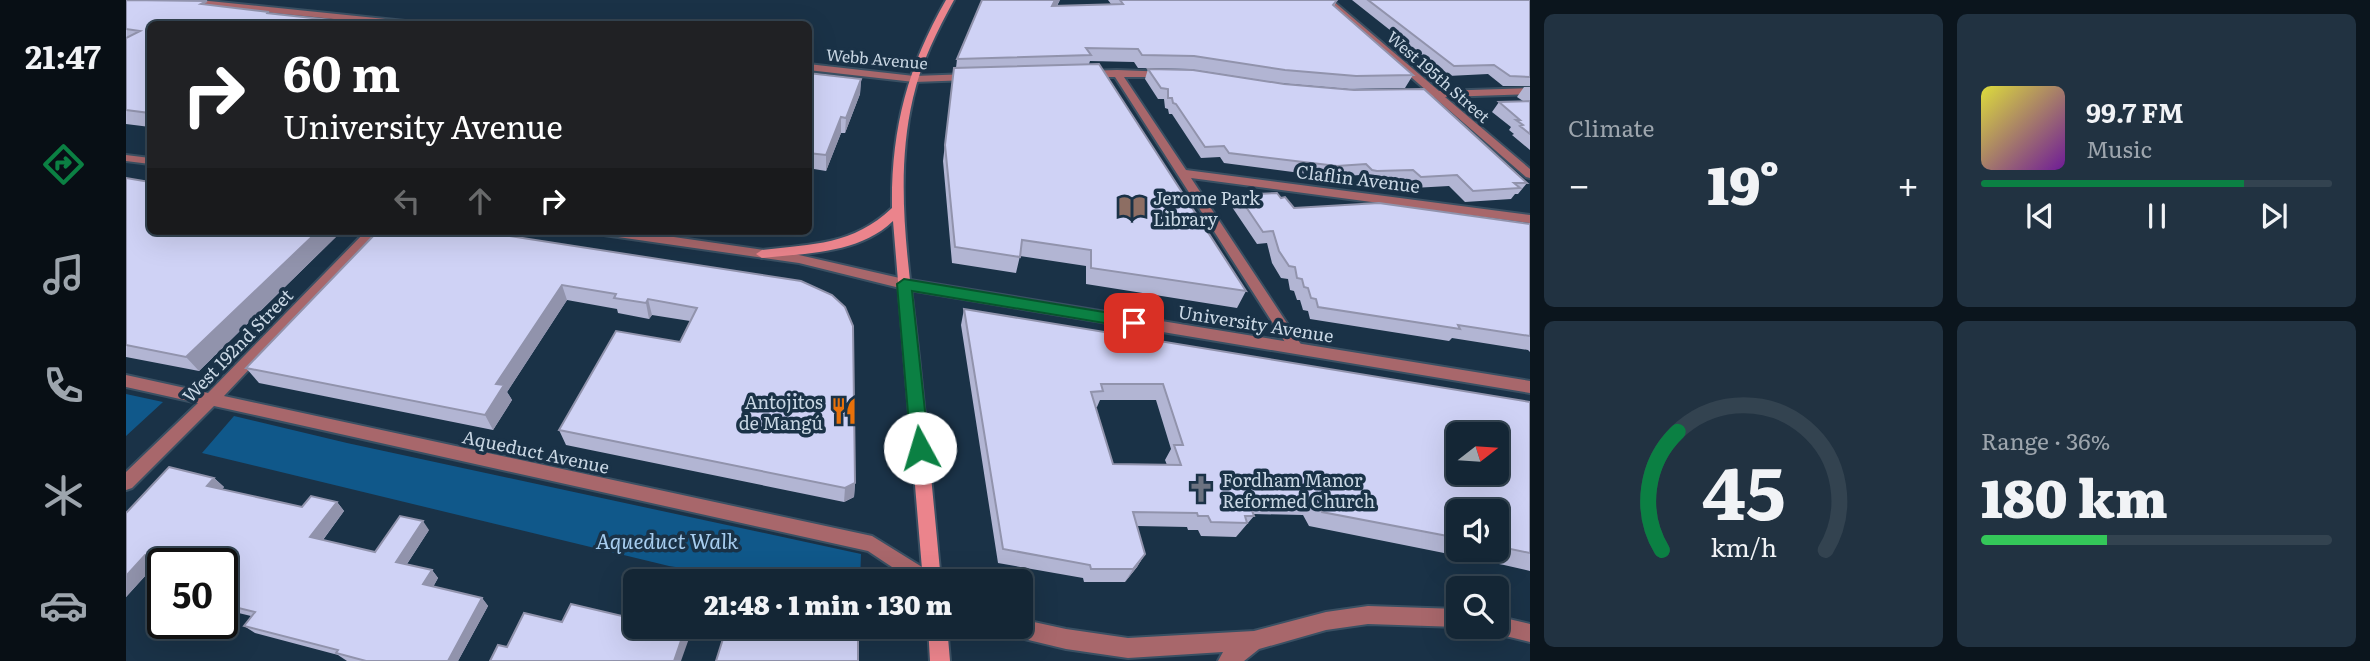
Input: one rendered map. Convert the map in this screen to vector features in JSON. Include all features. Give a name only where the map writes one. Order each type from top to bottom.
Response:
[{"type":"main road","points":[[929,569],[899,208],[901,134],[914,79],[928,39],[950,0]]},
{"type":"main road","points":[[762,254],[860,240],[883,226],[899,208]]},
{"type":"main road","points":[[938,639],[940,661]]},
{"type":"street","points":[[174,0],[376,21]]},
{"type":"street","name":"West 195th Street","points":[[1327,0],[1530,176]]},
{"type":"street","name":"Webb Avenue","points":[[812,68],[914,79],[982,77]]},
{"type":"street","points":[[1117,73],[1297,349]]},
{"type":"street","points":[[1076,74],[1177,75]]},
{"type":"street","points":[[1400,95],[1530,91]]},
{"type":"street","points":[[126,158],[147,161]]},
{"type":"street","name":"Claflin Avenue","points":[[1182,173],[1530,219]]},
{"type":"street","name":"West 192nd Street","points":[[126,483],[212,399],[369,235]]},
{"type":"street","name":"University Avenue","points":[[631,235],[799,259],[904,284],[1530,387]]},
{"type":"street","name":"Aqueduct Avenue","points":[[126,381],[872,544],[911,569]]},
{"type":"street","points":[[1033,632],[1128,648],[1255,641],[1326,621],[1368,615],[1446,618]]},
{"type":"street","points":[[1509,628],[1530,633]]},
{"type":"street","points":[[1228,661],[1255,641]]},
{"type":"green space","points":[[126,394],[163,402],[126,436]]},
{"type":"green space","name":"Aqueduct Walk","points":[[234,416],[861,554],[860,569],[688,569],[669,566],[202,453]]},
{"type":"building","points":[[126,0],[207,1],[201,4],[340,21],[147,21],[147,113],[126,110],[126,38],[140,31],[126,29]]},
{"type":"building","points":[[982,0],[1055,0],[1052,6],[1123,4],[1120,0],[1337,0],[1333,5],[1413,75],[1356,76],[1285,70],[1194,56],[1142,55],[1138,49],[1086,48],[1091,55],[957,59]]},
{"type":"building","points":[[1368,0],[1530,0],[1530,77],[1510,76],[1494,65],[1454,66]]},
{"type":"building","points":[[1099,64],[1246,291],[1091,268],[1091,250],[1022,240],[1020,257],[955,247],[945,145],[954,68]]},
{"type":"building","points":[[1148,69],[1193,70],[1284,84],[1354,90],[1424,89],[1527,183],[1514,183],[1520,188],[1473,191],[1457,175],[1421,177],[1413,170],[1377,171],[1366,164],[1337,166],[1229,153],[1224,146],[1205,147],[1172,98],[1168,98],[1168,89],[1161,88]]},
{"type":"building","points":[[812,73],[861,79],[846,118],[841,117],[826,155],[812,153]]},
{"type":"building","points":[[1530,101],[1530,134],[1516,120],[1520,120],[1499,102]]},
{"type":"building","points":[[126,178],[147,182],[147,235],[314,235],[186,357],[126,345]]},
{"type":"building","points":[[1277,193],[1281,198],[1285,197],[1294,208],[1379,203],[1530,224],[1530,336],[1458,325],[1460,329],[1318,307],[1316,299],[1311,298],[1308,288],[1304,287],[1302,279],[1297,278],[1295,267],[1289,266],[1279,251],[1273,231],[1263,232],[1238,195]]},
{"type":"building","points":[[374,235],[503,235],[801,281],[832,295],[845,307],[853,326],[855,483],[845,488],[559,430],[616,331],[680,342],[697,308],[648,299],[646,303],[614,298],[616,294],[562,285],[496,384],[504,385],[485,415],[246,368]]},
{"type":"building","points":[[964,309],[1530,402],[1530,553],[1509,549],[1509,499],[1446,499],[1446,536],[1322,512],[1316,500],[1248,500],[1254,516],[1245,516],[1247,523],[1211,522],[1208,516],[1198,516],[1197,513],[1133,512],[1145,554],[1133,569],[1091,569],[1090,565],[1003,549]],"holes":[[[1101,384],[1163,384],[1183,445],[1174,445],[1181,465],[1113,464],[1091,392],[1103,391]]]},
{"type":"building","points":[[169,467],[214,478],[207,486],[302,507],[311,496],[337,502],[310,537],[375,552],[400,516],[423,521],[396,562],[432,570],[423,584],[482,598],[448,661],[366,661],[336,653],[338,650],[244,626],[255,612],[238,608],[238,548],[147,548],[147,555],[126,576],[126,513]]},
{"type":"building","points":[[571,604],[623,616],[623,639],[682,639],[674,661],[490,661],[498,645],[507,647],[524,613],[562,622]]},
{"type":"building","points":[[723,639],[858,639],[858,661],[716,661]]},
{"type":"place","name":"Jerome Park Library","points":[[1132,207]]},
{"type":"place","name":"Antojitos de Mangú","points":[[844,411]]},
{"type":"place","name":"Fordham Manor Reformed Church","points":[[1201,489]]},
{"type":"route","points":[[920,448],[904,284],[1134,323]]}]
